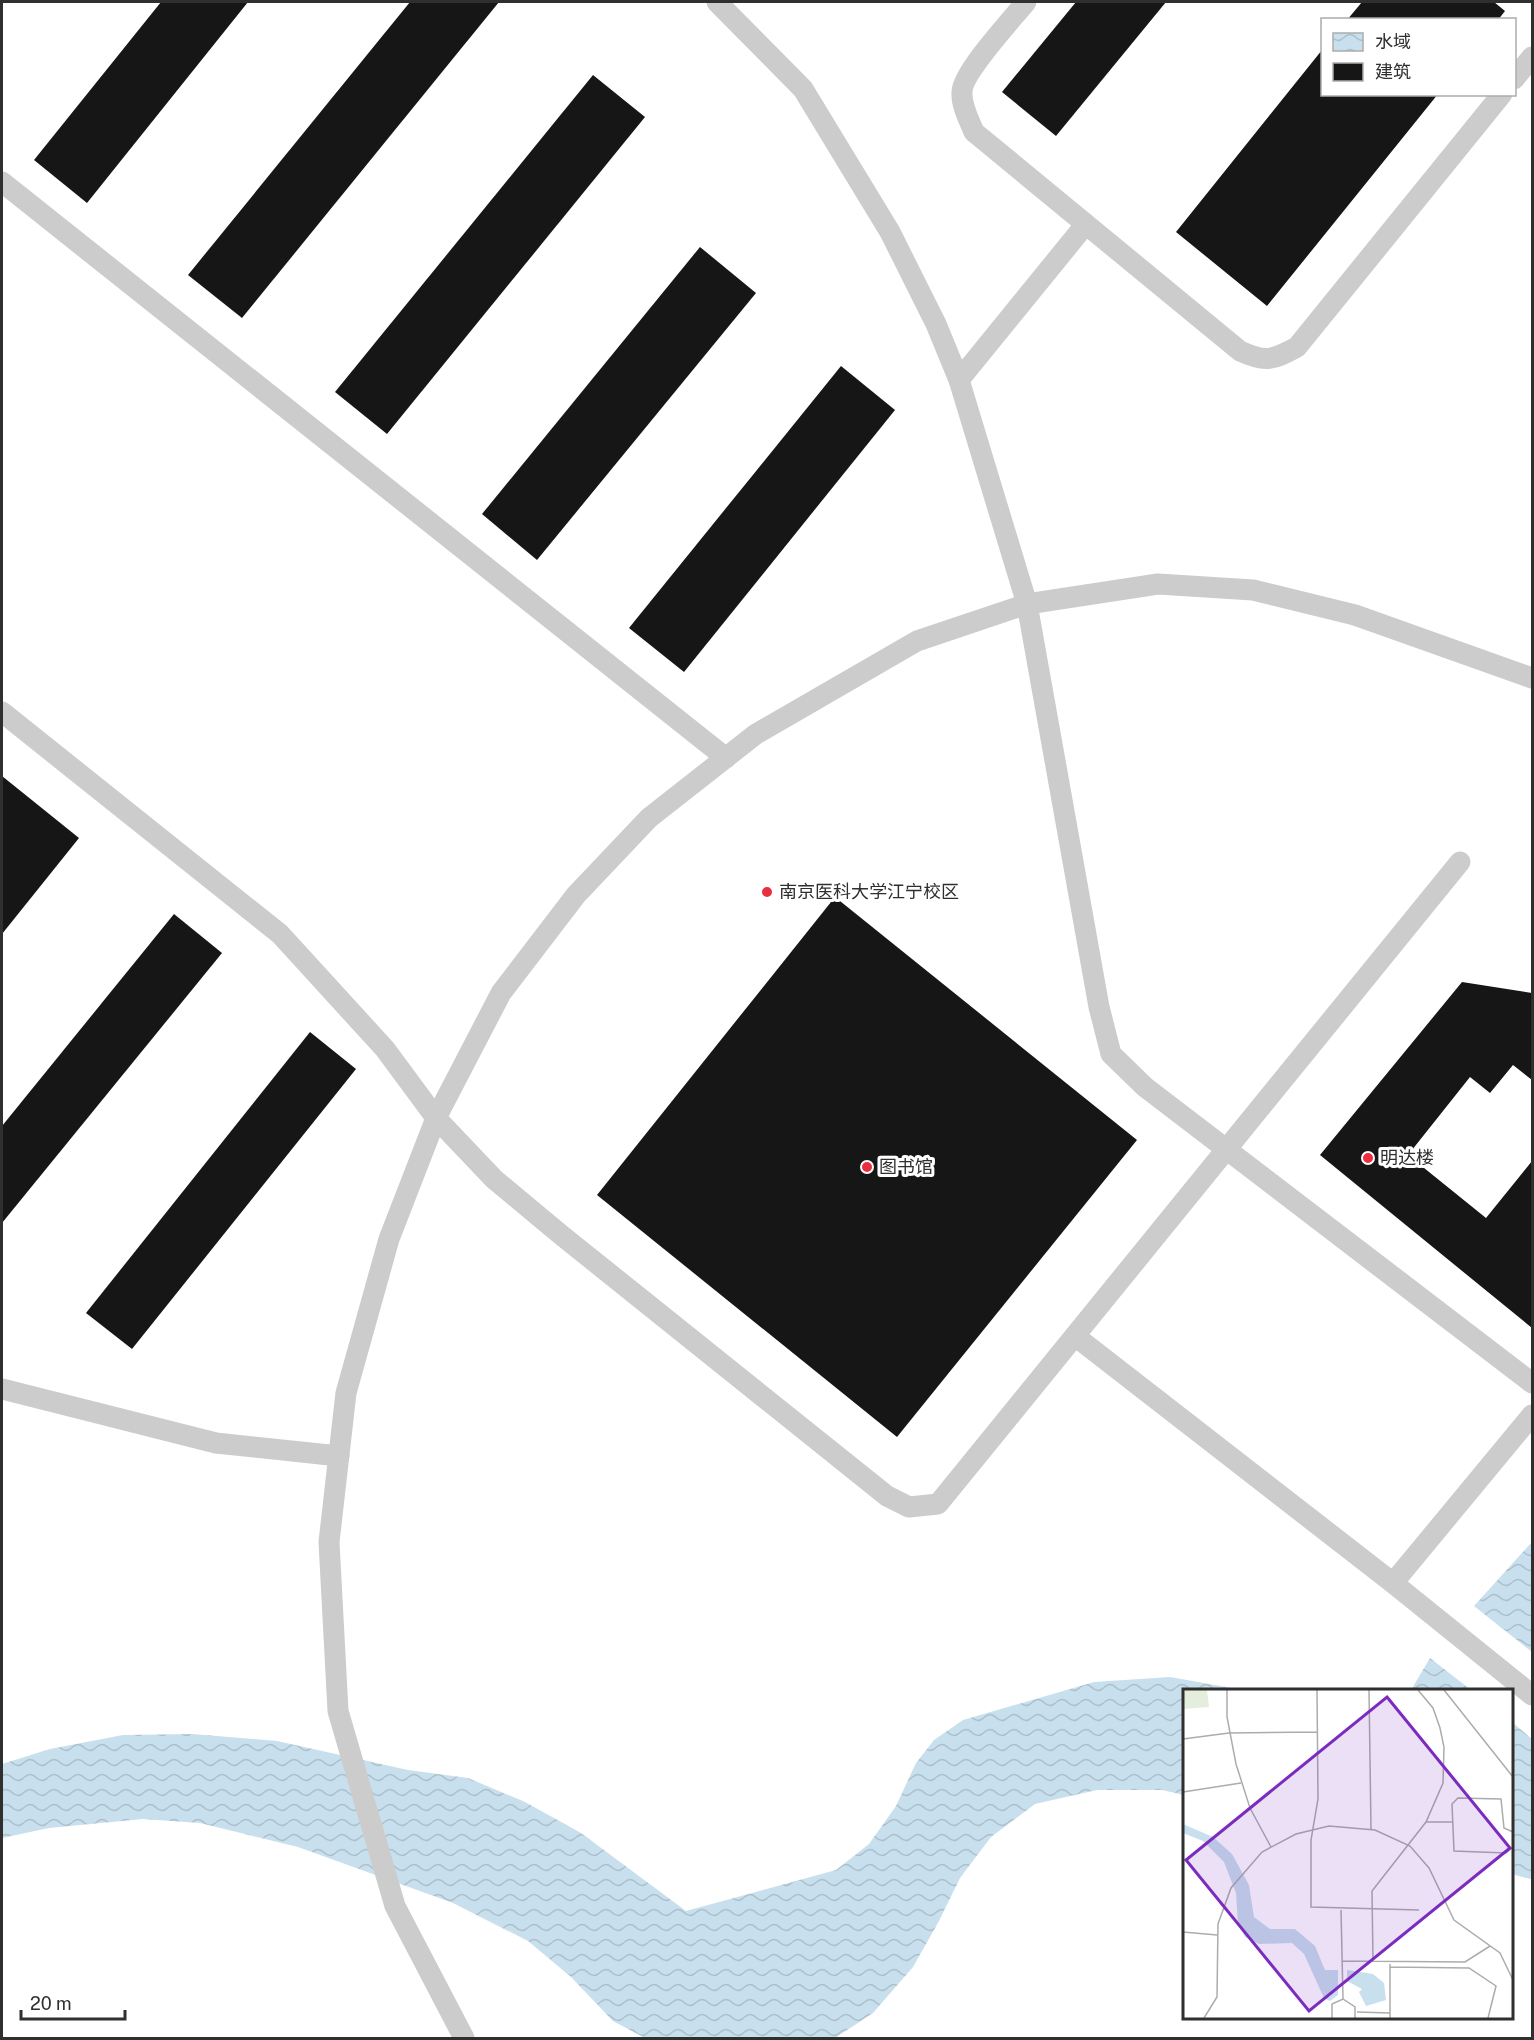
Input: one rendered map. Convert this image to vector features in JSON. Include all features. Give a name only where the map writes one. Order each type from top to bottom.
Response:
[{"type":"lane","points":[[717,2],[803,88],[890,232],[936,324],[959,380],[1027,604],[1099,1007],[1111,1054],[1145,1087],[1228,1148],[1533,1383]]},
{"type":"lane","points":[[1026,2],[973,67],[961,90],[966,113],[974,132],[1240,351],[1254,357],[1275,359],[1297,347],[1500,96]]},
{"type":"lane","points":[[1516,78],[1533,57]]},
{"type":"lane","points":[[2,182],[726,758]]},
{"type":"lane","points":[[959,380],[1085,225]]},
{"type":"lane","points":[[464,2038],[395,1906],[338,1710],[329,1542],[346,1393],[389,1239],[436,1118],[501,993],[576,895],[649,818],[756,734],[917,641],[1027,604],[1158,584],[1253,590],[1355,615],[1533,678]]},
{"type":"lane","points":[[2,712],[280,934],[385,1049],[436,1118],[494,1179],[551,1228],[887,1496],[909,1507],[938,1504],[1460,862]]},
{"type":"lane","points":[[1075,1336],[1394,1583],[1533,1695]]},
{"type":"lane","points":[[2,1389],[216,1443],[339,1456]]},
{"type":"lane","points":[[1394,1583],[1533,1415]]},
{"type":"water","points":[[1532,1542],[1532,1652],[1474,1606]]},
{"type":"water","points":[[1430,1658],[1470,1689],[1412,1689]]},
{"type":"water","points":[[1170,1677],[1237,1689],[1183,1689],[1183,1795],[1162,1790],[1097,1790],[1035,1804],[991,1837],[960,1878],[913,1967],[873,2013],[835,2038],[645,2038],[613,2021],[571,1977],[528,1941],[453,1903],[298,1847],[200,1823],[143,1819],[49,1828],[2,1838],[2,1764],[50,1749],[123,1735],[192,1734],[277,1741],[408,1770],[468,1778],[525,1802],[581,1833],[686,1911],[836,1870],[869,1844],[896,1806],[916,1763],[934,1740],[963,1720],[1094,1682]]},
{"type":"water","points":[[1513,1723],[1532,1739],[1532,1878],[1513,1874]]},
{"type":"building","points":[[161,2],[248,2],[87,203],[34,160]]},
{"type":"building","points":[[410,2],[499,2],[242,318],[188,275]]},
{"type":"building","points":[[1076,2],[1166,2],[1056,136],[1002,92]]},
{"type":"building","points":[[1362,2],[1494,2],[1505,11],[1500,18],[1349,18]]},
{"type":"building","points":[[1321,51],[1321,96],[1436,96],[1267,306],[1176,232]]},
{"type":"building","points":[[593,75],[645,117],[387,434],[335,392]]},
{"type":"building","points":[[700,247],[756,293],[537,560],[482,514]]},
{"type":"building","points":[[841,366],[895,410],[684,672],[629,628]]},
{"type":"building","points":[[2,776],[79,838],[2,934]]},
{"type":"building","name":"图书馆","points":[[835,897],[1137,1140],[897,1437],[597,1195]]},
{"type":"building","points":[[174,914],[222,953],[2,1223],[2,1126]]},
{"type":"building","name":"明达楼","points":[[1462,982],[1532,993],[1532,1080],[1513,1065],[1490,1093],[1470,1077],[1408,1155],[1486,1218],[1532,1161],[1532,1328],[1320,1155]]},
{"type":"building","points":[[310,1032],[356,1069],[132,1349],[86,1313]]},
{"type":"place","name":"南京医科大学江宁校区","points":[[767,892]]},
{"type":"place","name":"明达楼","points":[[1368,1158]]},
{"type":"place","name":"图书馆","points":[[867,1167]]}]
